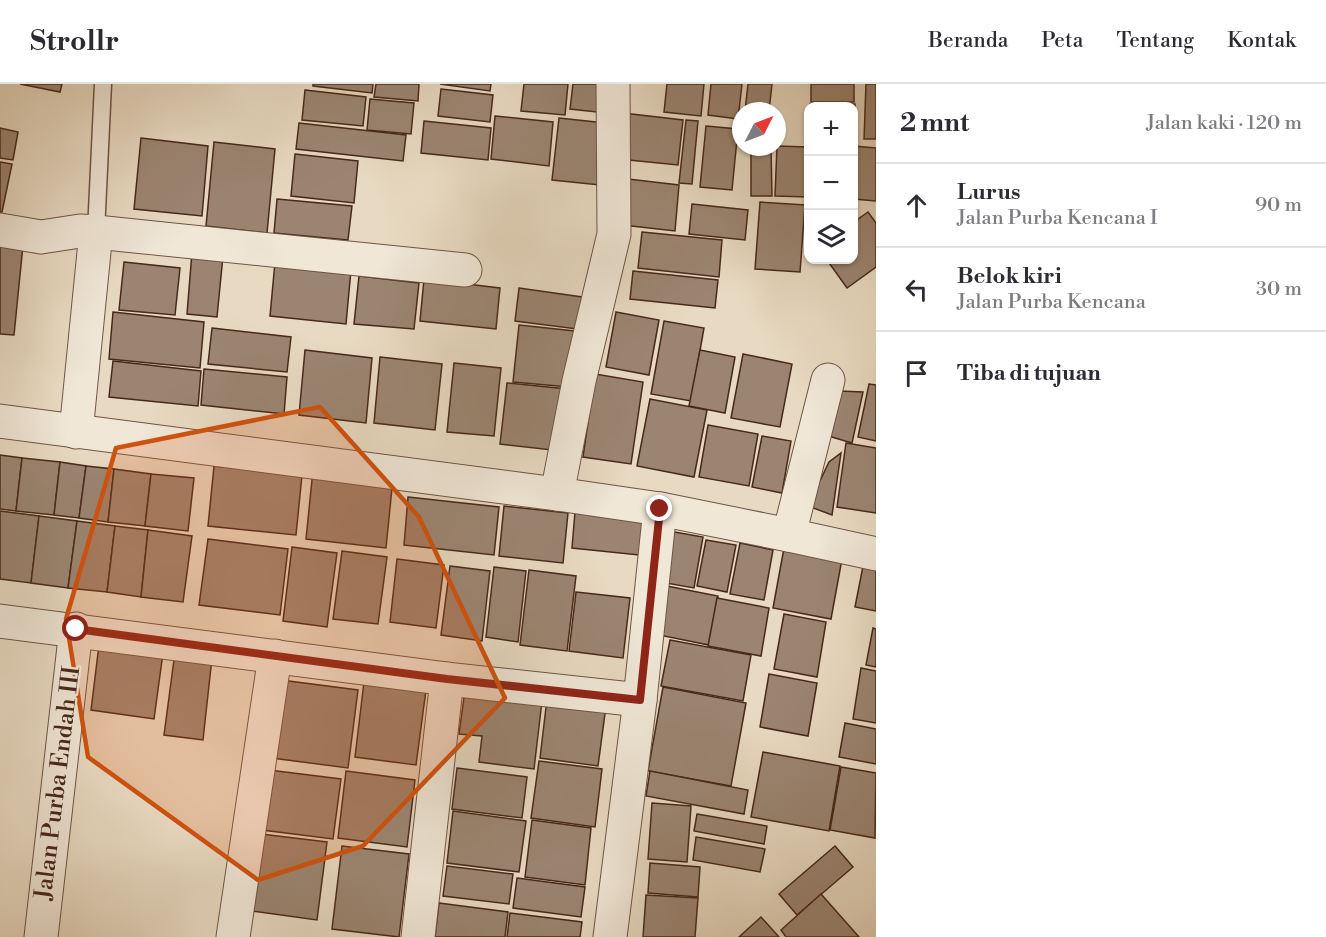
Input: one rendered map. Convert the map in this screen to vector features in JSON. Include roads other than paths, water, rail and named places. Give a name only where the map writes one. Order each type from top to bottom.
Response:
[{"type":"street","points":[[557,494],[579,381],[614,234],[613,84]]},
{"type":"street","points":[[0,230],[41,237],[80,231],[96,232],[465,270]]},
{"type":"street","points":[[76,432],[96,232]]},
{"type":"street","points":[[789,534],[828,380]]},
{"type":"street","points":[[0,421],[660,509],[789,534],[876,554]]},
{"type":"street","points":[[610,937],[640,700],[660,509]]},
{"type":"street","points":[[0,621],[76,629],[447,679],[640,700]]},
{"type":"street","name":"Jalan Purba Endah III","points":[[41,937],[76,629]]},
{"type":"street","points":[[233,937],[275,656]]},
{"type":"street","points":[[418,937],[447,679]]},
{"type":"lane","points":[[96,232],[103,84]]}]
